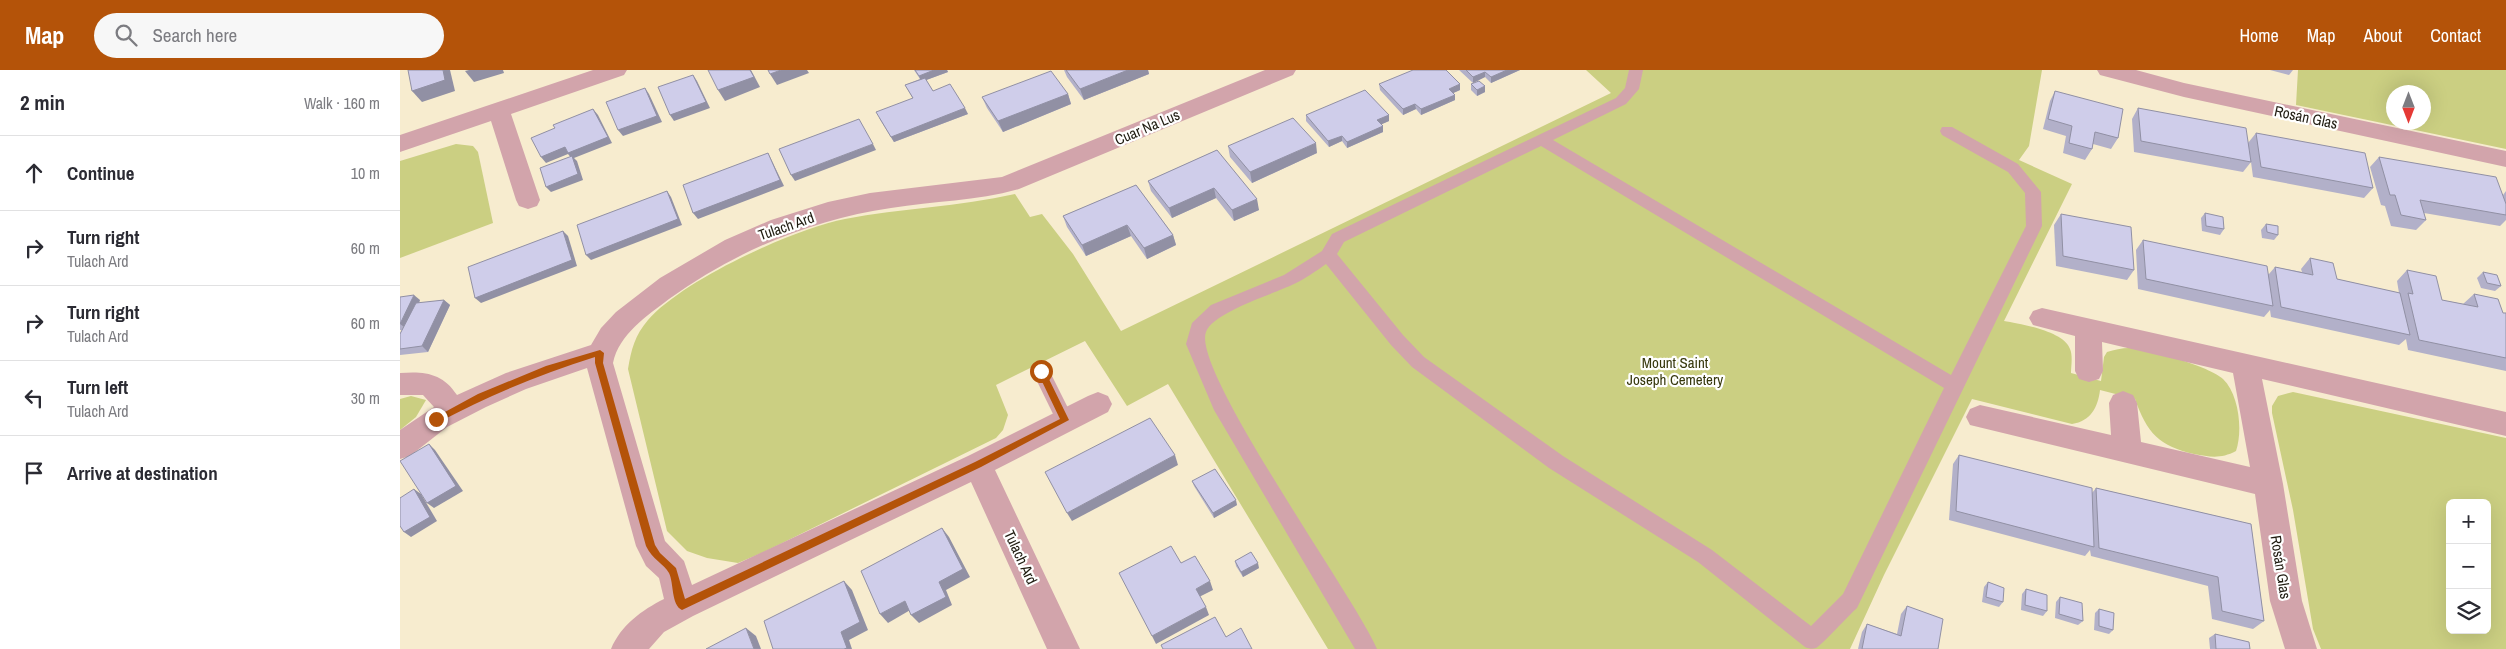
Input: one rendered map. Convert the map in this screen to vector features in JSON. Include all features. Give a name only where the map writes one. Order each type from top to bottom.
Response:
[{"type":"street","points":[[400,144],[616,70]]},
{"type":"street","name":"Cuar Na Lus","points":[[1010,183],[1285,70]]},
{"type":"street","name":"Rosán Glas","points":[[2108,70],[2184,90],[2506,159]]},
{"type":"street","points":[[499,111],[528,200]]},
{"type":"street","name":"Tulach Ard","points":[[600,353],[619,326],[658,293],[719,255],[758,235],[827,212],[858,205],[996,187],[1010,183]]},
{"type":"street","points":[[2042,318],[2506,424]]},
{"type":"street","points":[[2088,328],[2089,371]]},
{"type":"street","points":[[400,447],[428,425],[481,396],[549,368],[600,353],[599,363],[651,546],[657,556],[673,571],[682,606]]},
{"type":"street","name":"Rosán Glas","points":[[2246,366],[2268,484],[2286,601],[2301,649]]},
{"type":"street","points":[[400,384],[428,382],[441,392],[452,411]]},
{"type":"street","points":[[2123,403],[2127,452]]},
{"type":"street","points":[[627,649],[653,621],[978,465],[1098,404]]},
{"type":"street","points":[[1980,417],[2268,484]]},
{"type":"street","name":"Tulach Ard","points":[[978,465],[1064,649]]},
{"type":"lane","points":[[1367,649],[1220,405],[1201,364],[1195,344],[1198,328],[1217,310],[1290,279],[1328,255],[1338,238],[1622,101],[1632,89],[1636,70]]},
{"type":"lane","points":[[1328,255],[1396,340],[1418,362],[1556,462],[1705,556],[1808,644],[1831,618],[1850,601],[2034,226],[2033,192],[2013,168],[1947,131]]},
{"type":"lane","points":[[1542,140],[1955,386]]},
{"type":"lane","points":[[1041,371],[1065,420]]},
{"type":"green space","name":"Mount Saint Joseph Cemetery","points":[[1586,70],[2042,70],[2029,146],[2019,160],[2072,184],[2004,321],[2041,329],[2060,337],[2071,352],[2071,373],[2101,381],[2104,357],[2107,352],[2126,348],[2163,355],[2193,364],[2216,374],[2228,386],[2236,403],[2239,433],[2236,451],[2220,456],[2210,456],[2194,454],[2172,447],[2163,442],[2150,429],[2144,421],[2135,399],[2100,390],[2095,407],[2089,416],[2072,424],[1972,399],[1884,575],[1850,649],[1328,649],[1168,384],[1127,406],[1085,341],[996,385],[1008,415],[1003,430],[996,438],[764,552],[738,563],[707,558],[687,551],[667,531],[628,369],[632,349],[648,320],[664,305],[686,289],[740,258],[797,233],[845,219],[973,202],[1015,194],[1030,217],[1042,214],[1073,254],[1121,331],[1611,93]]},
{"type":"green space","points":[[2298,70],[2506,70],[2506,149],[2415,130],[2431,130],[2431,85],[2386,85],[2386,124],[2296,105]]},
{"type":"green space","points":[[456,144],[473,146],[478,152],[493,223],[400,258],[400,161]]},
{"type":"green space","points":[[2293,392],[2506,438],[2506,649],[2321,649],[2313,629],[2293,510],[2272,406],[2278,396]]},
{"type":"green space","points":[[411,396],[426,400],[416,417],[400,430],[400,399]]},
{"type":"building","points":[[408,70],[443,70],[445,80],[412,91]]},
{"type":"building","points":[[708,70],[750,70],[754,77],[718,90]]},
{"type":"building","points":[[768,70],[781,70],[770,74]]},
{"type":"building","points":[[915,70],[934,70],[919,76]]},
{"type":"building","points":[[1066,70],[1128,70],[1080,89]]},
{"type":"building","points":[[1413,70],[1446,70],[1460,84],[1449,89],[1455,95],[1421,109],[1415,104],[1403,109],[1379,84]]},
{"type":"building","points":[[1466,70],[1507,70],[1491,77],[1485,72],[1473,77]]},
{"type":"building","points":[[1051,71],[1068,94],[998,121],[982,97]]},
{"type":"building","points":[[693,75],[706,102],[670,115],[658,87]]},
{"type":"building","points":[[925,78],[933,91],[950,84],[965,108],[891,137],[876,112],[913,98],[905,85]]},
{"type":"building","points":[[1479,81],[1485,86],[1477,90],[1471,84]]},
{"type":"building","points":[[645,88],[657,116],[618,130],[606,102]]},
{"type":"building","points":[[1365,90],[1389,115],[1377,120],[1383,126],[1347,142],[1342,136],[1328,141],[1306,115]]},
{"type":"building","points":[[2055,91],[2123,109],[2118,138],[2095,132],[2092,149],[2069,143],[2072,126],[2048,119]]},
{"type":"building","points":[[2138,108],[2246,128],[2251,162],[2141,141]]},
{"type":"building","points":[[593,109],[608,137],[568,153],[565,147],[541,157],[531,138],[555,128],[553,125]]},
{"type":"building","points":[[1293,118],[1316,143],[1250,172],[1228,146]]},
{"type":"building","points":[[859,119],[873,144],[791,175],[779,149]]},
{"type":"building","points":[[2256,133],[2365,153],[2373,188],[2261,167]]},
{"type":"building","points":[[1217,150],[1257,199],[1232,210],[1214,188],[1169,208],[1148,181]]},
{"type":"building","points":[[768,153],[780,180],[693,213],[683,185]]},
{"type":"building","points":[[572,156],[578,174],[546,187],[540,168]]},
{"type":"building","points":[[2379,157],[2496,177],[2506,204],[2506,215],[2420,200],[2426,220],[2401,215],[2395,195],[2390,195]]},
{"type":"building","points":[[1136,185],[1173,235],[1144,248],[1127,225],[1082,245],[1063,216]]},
{"type":"building","points":[[667,191],[678,219],[586,255],[577,225]]},
{"type":"building","points":[[2205,213],[2223,217],[2224,229],[2206,226]]},
{"type":"building","points":[[2061,214],[2131,227],[2134,270],[2063,256]]},
{"type":"building","points":[[2266,224],[2278,226],[2278,235],[2267,232]]},
{"type":"building","points":[[563,231],[572,260],[475,298],[468,267]]},
{"type":"building","points":[[2143,240],[2267,266],[2273,306],[2146,279]]},
{"type":"building","points":[[2310,258],[2333,263],[2337,279],[2400,293],[2410,335],[2281,307],[2275,267],[2313,275]]},
{"type":"building","points":[[2407,270],[2436,276],[2442,300],[2478,307],[2474,294],[2498,299],[2503,313],[2506,313],[2506,358],[2419,340],[2408,293],[2413,294]]},
{"type":"building","points":[[2483,272],[2497,275],[2501,286],[2487,283]]},
{"type":"building","points":[[414,295],[400,324],[400,297]]},
{"type":"building","points":[[444,300],[422,346],[400,349],[400,334],[416,303]]},
{"type":"building","points":[[1150,418],[1175,455],[1067,513],[1045,472]]},
{"type":"building","points":[[429,444],[456,486],[427,503],[400,461]]},
{"type":"building","points":[[1959,455],[2092,488],[2094,547],[1956,511]]},
{"type":"building","points":[[1215,469],[1236,500],[1213,513],[1192,481]]},
{"type":"building","points":[[2096,488],[2251,524],[2264,621],[2222,611],[2218,577],[2099,548]]},
{"type":"building","points":[[414,489],[430,517],[404,532],[400,526],[400,498]]},
{"type":"building","points":[[942,528],[963,569],[939,582],[946,597],[911,615],[905,601],[880,614],[861,571]]},
{"type":"building","points":[[1171,546],[1181,563],[1195,556],[1210,581],[1196,589],[1206,607],[1152,636],[1119,573]]},
{"type":"building","points":[[1251,552],[1258,563],[1241,572],[1235,561]]},
{"type":"building","points":[[844,581],[860,622],[841,632],[847,648],[773,649],[764,621]]},
{"type":"building","points":[[1988,582],[2004,588],[2003,602],[1986,597]]},
{"type":"building","points":[[2026,589],[2047,595],[2047,611],[2025,605]]},
{"type":"building","points":[[2060,597],[2082,603],[2083,621],[2059,614]]},
{"type":"building","points":[[1907,606],[1943,619],[1938,649],[1862,649],[1867,624],[1901,636]]},
{"type":"building","points":[[2099,609],[2114,613],[2113,630],[2099,626]]},
{"type":"building","points":[[1215,617],[1226,637],[1241,628],[1252,649],[1163,649],[1161,645]]},
{"type":"building","points":[[746,628],[754,649],[706,649]]},
{"type":"building","points":[[2215,634],[2249,642],[2250,649],[2216,649]]},
{"type":"route","points":[[436,419],[481,396],[549,368],[600,353],[599,363],[651,546],[657,556],[673,571],[682,606],[978,465],[1065,420],[1041,371]]}]
